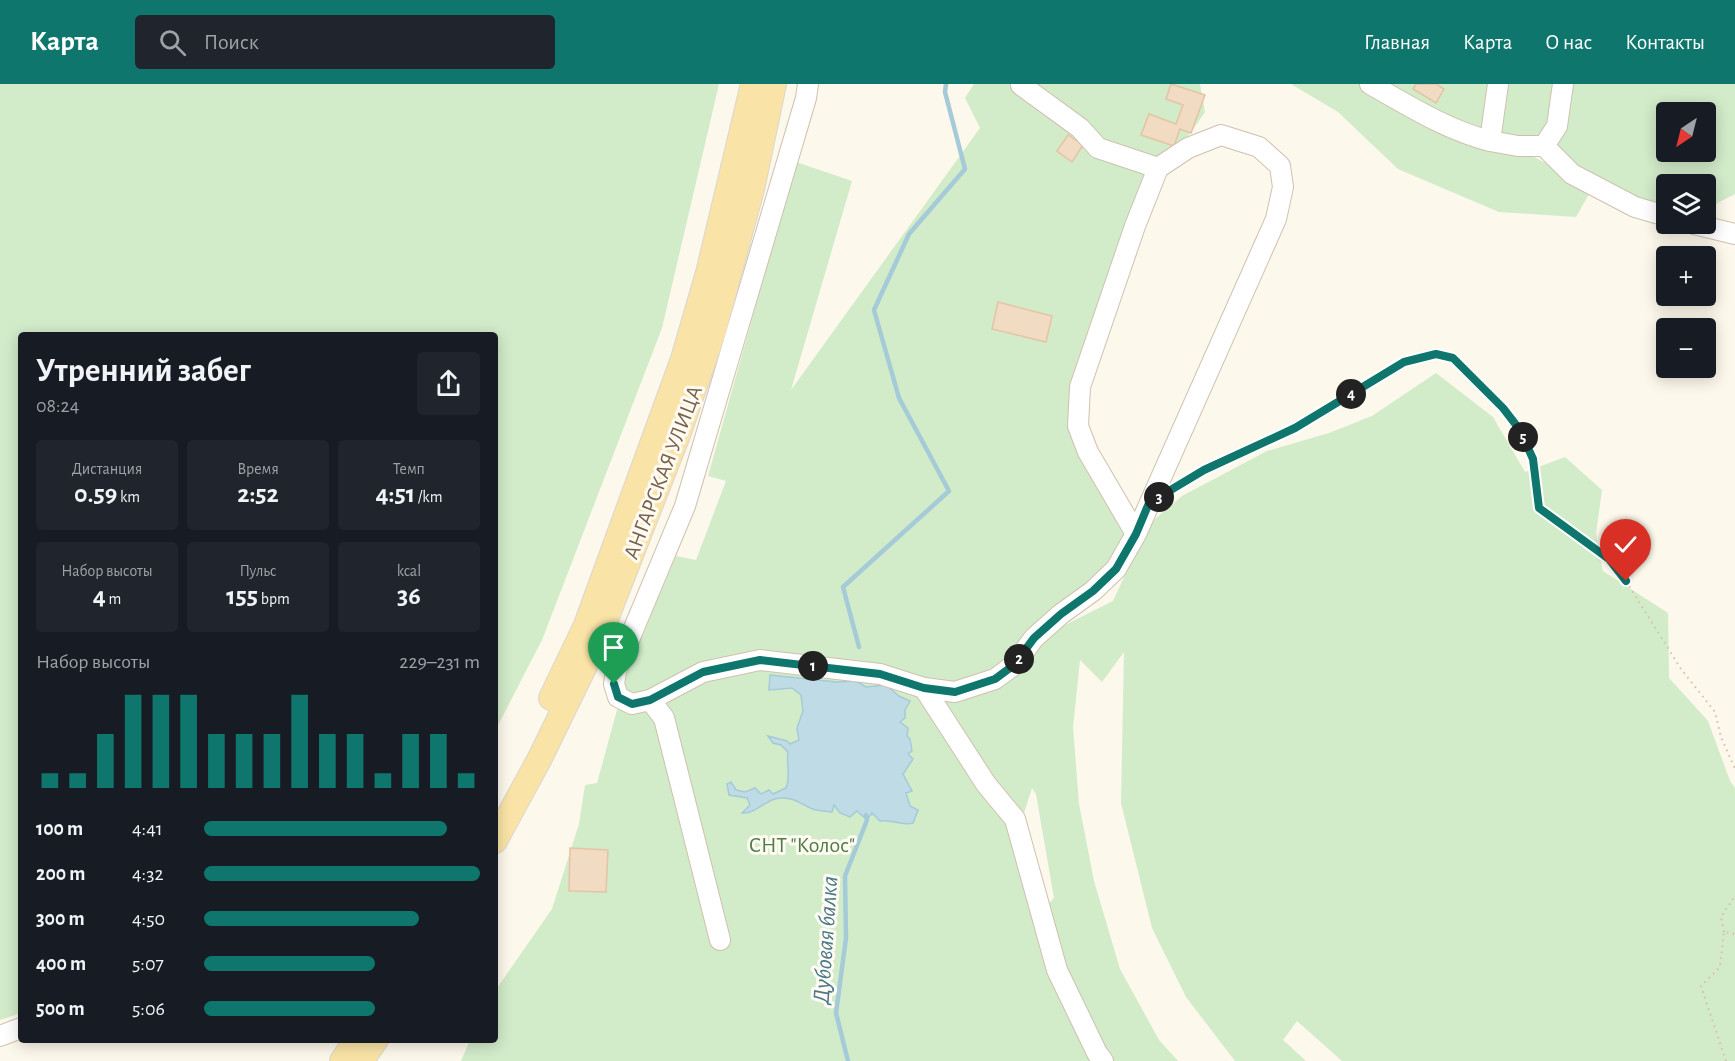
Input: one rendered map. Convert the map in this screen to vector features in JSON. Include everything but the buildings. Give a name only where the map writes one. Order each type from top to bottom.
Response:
[{"type":"main road","name":"АНГАРСКАЯ УЛИЦА","points":[[498,808],[586,625],[661,423],[683,359],[708,273],[753,84]]},
{"type":"main road","name":"АНГАРСКАЯ УЛИЦА","points":[[498,835],[540,758],[599,637],[678,435],[713,333],[752,189],[774,84]]},
{"type":"street","points":[[808,84],[806,98],[685,506],[616,671],[614,684],[618,697],[632,704],[650,700],[703,672],[760,660],[880,674],[924,688],[955,692],[995,679],[1014,665],[1034,638],[1061,614],[1093,591],[1116,569],[1136,534],[1276,219],[1283,187],[1280,165],[1259,147],[1221,135],[1188,148],[1158,168],[1135,226],[1080,387],[1078,426],[1088,452],[1136,534]]},
{"type":"street","points":[[1370,84],[1419,112],[1467,135],[1518,146],[1544,146],[1572,174],[1635,207],[1656,213]]},
{"type":"street","points":[[1490,141],[1498,84]]},
{"type":"street","points":[[1544,146],[1557,126],[1563,84]]},
{"type":"street","points":[[1021,85],[1080,128],[1098,148],[1158,168]]},
{"type":"street","points":[[1716,229],[1735,234]]},
{"type":"street","points":[[924,688],[986,784],[1015,819],[1057,970],[1103,1061]]},
{"type":"street","points":[[650,700],[664,718],[720,940]]},
{"type":"street","points":[[0,1036],[18,1029]]},
{"type":"path","points":[[1149,503],[1204,470],[1295,428],[1404,362],[1436,354],[1453,358],[1503,408],[1520,430],[1533,459],[1539,508],[1609,559],[1626,581],[1681,669],[1715,712],[1721,737],[1735,768]]},
{"type":"path","points":[[1726,1061],[1701,986],[1720,967],[1724,932],[1721,917],[1735,896]]},
{"type":"path","points":[[1724,932],[1735,933]]},
{"type":"green space","points":[[0,84],[719,84],[662,328],[542,640],[498,725],[498,332],[18,332],[18,1014],[0,1020]]},
{"type":"green space","name":"СНТ \"Колос\"","points":[[974,84],[1200,84],[1205,112],[1170,162],[1129,260],[1087,390],[1086,432],[1133,519],[1116,562],[1053,616],[1046,641],[1055,630],[1113,601],[1148,525],[1182,496],[1267,451],[1329,433],[1372,416],[1436,373],[1493,417],[1525,472],[1565,457],[1602,490],[1596,534],[1603,571],[1668,613],[1669,678],[1708,721],[1730,781],[1735,788],[1735,1061],[1342,1061],[1297,1021],[1283,1040],[1306,1061],[1235,1061],[1186,997],[1152,928],[1121,803],[1124,652],[1102,682],[1080,660],[1073,727],[1079,804],[1094,881],[1120,969],[1159,1040],[1178,1061],[1110,1061],[1059,965],[1047,905],[1054,898],[1036,794],[1032,788],[1017,835],[1043,959],[1100,1061],[461,1061],[469,1043],[498,1043],[498,987],[552,909],[579,824],[585,785],[597,783],[628,670],[676,556],[696,560],[726,481],[708,476],[796,162],[852,181],[791,390],[980,128],[965,98]]},
{"type":"green space","points":[[1291,84],[1735,84],[1735,194],[1716,204],[1716,174],[1656,174],[1656,204],[1638,201],[1573,169],[1551,144],[1533,135],[1501,139],[1564,173],[1589,194],[1576,217],[1499,212],[1398,169],[1338,112]]},
{"type":"water","points":[[770,675],[837,682],[856,681],[866,687],[886,685],[899,696],[910,701],[905,710],[905,718],[900,722],[908,728],[907,736],[910,739],[912,751],[908,754],[913,759],[903,774],[912,791],[906,793],[910,806],[918,810],[913,823],[880,821],[872,813],[867,820],[857,811],[850,817],[840,813],[834,805],[832,812],[819,811],[786,798],[771,800],[752,811],[742,813],[750,805],[747,798],[729,795],[727,784],[731,782],[736,790],[745,792],[755,788],[761,794],[769,790],[773,794],[786,788],[788,752],[781,745],[773,743],[768,736],[790,744],[799,740],[797,728],[803,711],[801,695],[792,688],[769,690]]},
{"type":"waterway","name":"Дубовая балка","points":[[859,647],[843,587],[949,491],[899,398],[874,310],[909,234],[965,169],[945,92],[946,84]]},
{"type":"waterway","name":"Дубовая балка","points":[[848,1061],[836,1013],[846,938],[845,876],[867,820],[866,815]]},
{"type":"route","points":[[614,684],[618,697],[632,704],[650,700],[703,672],[760,660],[880,674],[924,688],[955,692],[995,679],[1014,665],[1034,638],[1061,614],[1093,591],[1116,569],[1136,534],[1149,503],[1204,470],[1295,428],[1404,362],[1436,354],[1453,358],[1503,408],[1520,430],[1533,459],[1539,508],[1609,559],[1626,581]]}]
